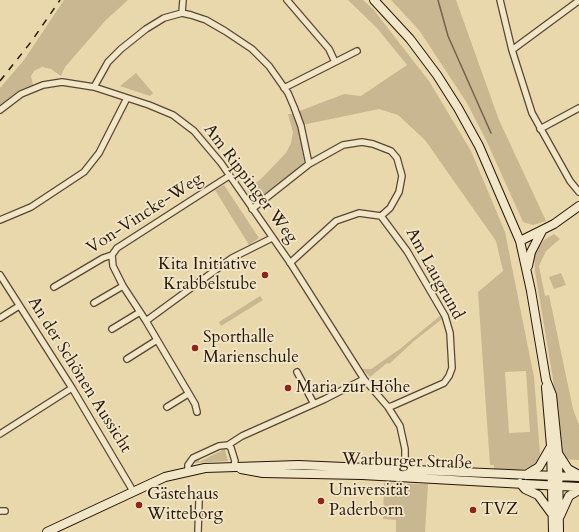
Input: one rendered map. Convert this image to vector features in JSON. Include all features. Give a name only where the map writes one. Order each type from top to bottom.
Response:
[{"type":"main road","points":[[374,0],[410,39],[437,75],[458,108],[479,146],[520,241],[528,271],[546,380],[551,446],[555,475]]},
{"type":"main road","points":[[520,241],[542,230],[579,206]]},
{"type":"main road","points":[[528,271],[531,252],[542,230]]},
{"type":"main road","points":[[546,380],[552,395],[558,453],[555,486],[556,516],[559,532]]},
{"type":"main road","points":[[526,475],[539,467],[551,446]]},
{"type":"main road","points":[[558,453],[568,468],[579,476]]},
{"type":"main road","name":"Warburger Straße","points":[[47,532],[165,477],[188,471],[234,467],[263,473],[405,473],[579,476]]},
{"type":"main road","name":"Warburger Straße","points":[[405,473],[579,487]]},
{"type":"main road","points":[[520,483],[525,489],[538,495],[556,516]]},
{"type":"main road","points":[[553,532],[556,516],[569,496],[579,490]]},
{"type":"street","points":[[182,13],[183,0]]},
{"type":"street","points":[[288,0],[329,50],[334,62]]},
{"type":"street","points":[[500,0],[512,50],[532,113],[540,129],[579,192]]},
{"type":"street","points":[[512,50],[577,2]]},
{"type":"street","points":[[94,87],[108,62],[121,49],[146,29],[164,18],[182,13],[206,20],[252,49],[269,66],[284,88],[301,126],[309,164]]},
{"type":"street","points":[[284,88],[357,51]]},
{"type":"street","name":"Am Rippinger Weg","points":[[0,110],[21,94],[44,84],[60,82],[94,87],[166,112],[184,123],[202,139],[230,176],[290,263],[364,379],[388,406],[400,426],[403,437],[405,473]]},
{"type":"street","points":[[0,220],[31,207],[84,172],[100,153],[127,98]]},
{"type":"street","points":[[540,129],[579,108]]},
{"type":"street","points":[[252,209],[309,164],[343,146],[352,143],[372,144],[391,152],[397,158],[402,176],[401,185],[394,204],[381,216],[359,213],[336,221],[290,263]]},
{"type":"street","name":"Von-Vincke-Weg","points":[[54,287],[103,258],[112,255],[117,248],[230,176]]},
{"type":"street","name":"Am Laugrund","points":[[381,216],[406,251],[445,316],[450,333],[452,368],[450,376],[444,383],[392,406],[388,406]]},
{"type":"street","points":[[146,321],[232,258],[272,238]]},
{"type":"street","points":[[112,255],[113,266],[123,286],[146,321],[197,412]]},
{"type":"street","name":"An der Schönen Aussicht","points":[[0,275],[72,388],[133,491]]},
{"type":"street","points":[[94,303],[123,286]]},
{"type":"street","points":[[0,318],[19,306]]},
{"type":"street","points":[[112,329],[140,312]]},
{"type":"street","points":[[127,359],[157,340]]},
{"type":"street","points":[[297,372],[314,404]]},
{"type":"street","points":[[188,471],[188,465],[193,458],[219,446],[228,445],[267,424],[314,404],[364,379]]},
{"type":"street","points":[[0,434],[72,388]]},
{"type":"street","points":[[167,407],[188,394]]},
{"type":"street","points":[[228,445],[235,461],[234,467]]},
{"type":"street","points":[[198,532],[199,501]]},
{"type":"shaded area","points":[[64,0],[128,0],[105,21],[65,67],[61,76],[51,69],[42,67],[34,71],[31,76],[33,85],[19,90],[0,107],[0,88],[24,60]]},
{"type":"shaded area","points":[[348,0],[363,0],[373,9],[429,81],[471,151],[505,232],[534,377],[540,454],[534,466],[526,469],[494,470],[494,465],[490,465],[478,292],[503,271],[496,241],[425,140],[398,115],[379,109],[302,125],[297,112],[344,94],[361,96],[407,65],[377,28]],"holes":[[[526,371],[530,432],[509,433],[505,372]]]},
{"type":"shaded area","points":[[391,0],[456,0],[499,120],[546,221],[533,225],[523,222],[487,142],[467,103],[419,30]]},
{"type":"shaded area","points":[[136,73],[153,93],[150,96],[120,86]]},
{"type":"shaded area","points":[[288,114],[294,114],[298,126],[304,161],[303,165],[255,201],[247,190],[261,179],[286,153],[291,143],[293,132]]},
{"type":"shaded area","points":[[224,185],[259,238],[249,245],[215,190]]},
{"type":"shaded area","points":[[554,234],[560,239],[546,251],[539,266],[545,296],[549,295],[573,409],[579,425],[579,460],[565,459],[560,450],[553,379],[535,271],[534,254],[544,240]]},
{"type":"shaded area","points":[[561,273],[566,285],[554,289],[549,277]]},
{"type":"shaded area","points":[[260,296],[263,300],[221,326],[219,322]]},
{"type":"shaded area","points":[[441,315],[442,319],[414,341],[389,364],[387,363],[370,377],[362,369],[371,369],[400,349]]},
{"type":"shaded area","points":[[223,447],[228,449],[225,450],[228,461],[193,463],[199,459],[199,462],[221,451]]},
{"type":"shaded area","points":[[384,483],[428,484],[425,532],[396,532],[396,520],[383,519]]},
{"type":"waterway","points":[[438,0],[448,36],[491,133]]},
{"type":"railway","points":[[0,81],[31,42],[60,0]]},
{"type":"place","name":"Kita Initiative Krabbelstube","points":[[265,275]]},
{"type":"place","name":"Sporthalle Marienschule","points":[[195,348]]},
{"type":"place","name":"Maria zur Höhe","points":[[288,388]]},
{"type":"place","name":"Universität Paderborn","points":[[321,501]]},
{"type":"place","name":"Gästehaus Witteborg","points":[[139,505]]},
{"type":"place","name":"TVZ","points":[[473,510]]}]
